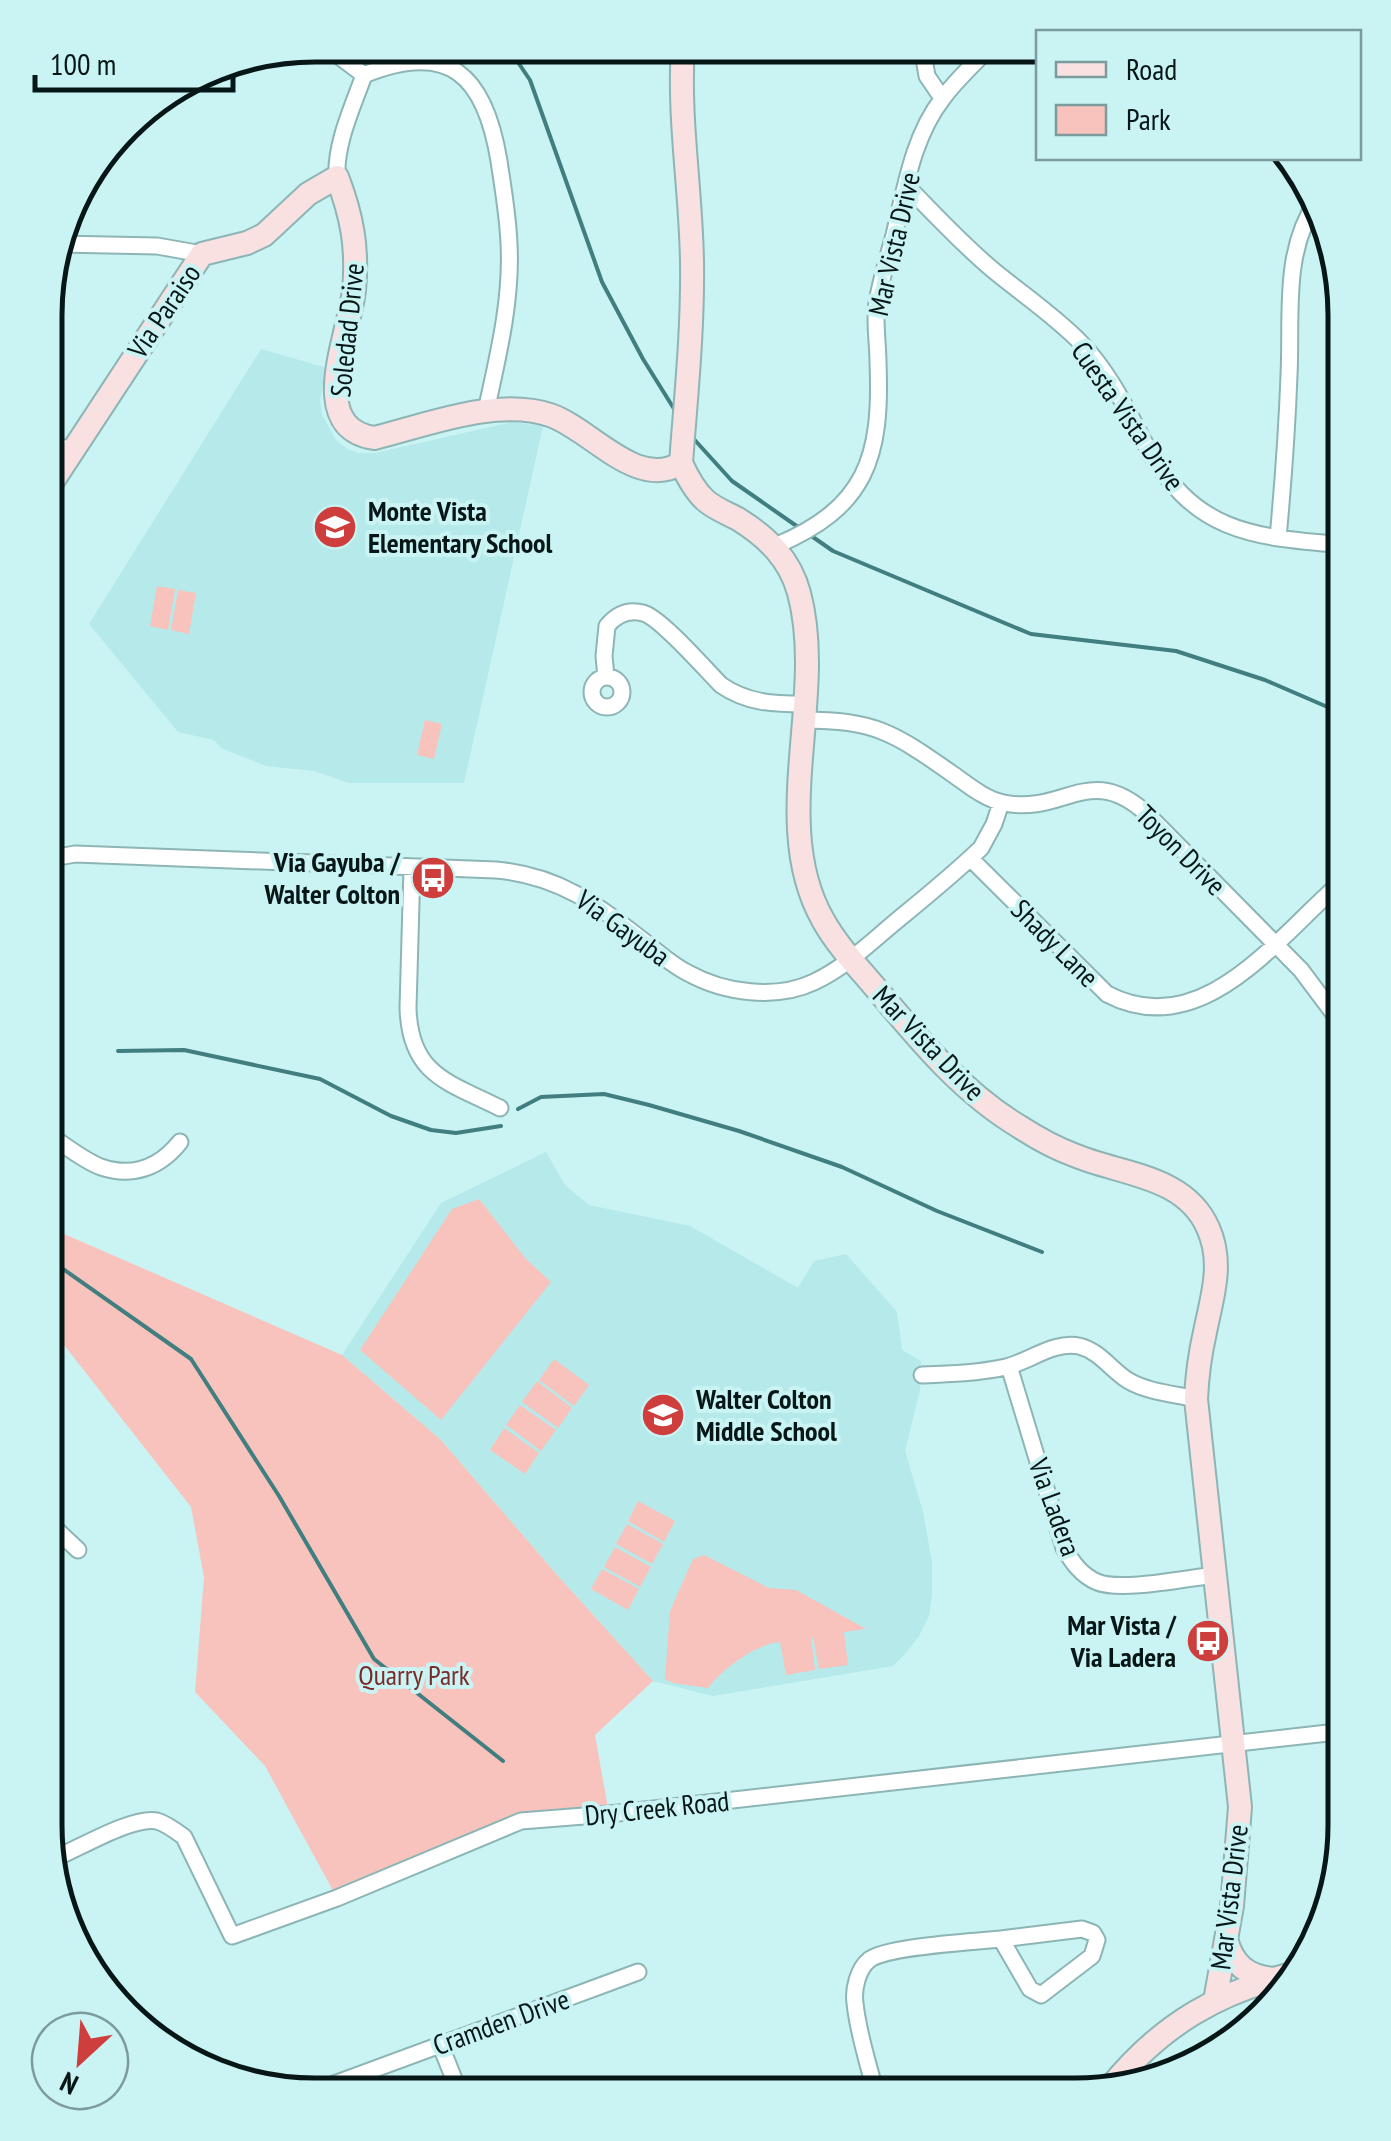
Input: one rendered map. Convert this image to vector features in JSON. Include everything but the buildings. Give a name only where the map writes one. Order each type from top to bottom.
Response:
[{"type":"street","points":[[347,62],[364,75]]},
{"type":"street","points":[[338,177],[336,166],[342,140],[364,75],[405,62],[441,64],[456,70],[474,87],[488,114],[510,248],[504,324],[486,410]]},
{"type":"street","points":[[683,62],[692,260],[690,375],[681,463],[698,493],[708,502],[775,546]]},
{"type":"street","points":[[925,62],[927,76],[942,98]]},
{"type":"street","name":"Mar Vista Drive","points":[[976,62],[942,98],[925,129],[906,185],[877,301],[874,328],[878,417],[867,468],[854,491],[830,515],[806,533],[775,546],[792,574],[803,611],[806,663],[802,866],[823,920],[851,959],[956,1078],[1018,1127],[1074,1155],[1178,1191],[1210,1230],[1216,1270],[1199,1360],[1196,1399],[1239,1794],[1232,1906],[1214,2001]]},
{"type":"street","name":"Via Paraiso","points":[[62,466],[202,254],[255,240],[308,194],[338,177]]},
{"type":"street","name":"Soledad Drive","points":[[338,177],[355,241],[354,292],[336,384],[336,402],[347,426],[374,438],[486,410],[525,410],[558,418],[678,492],[708,502]]},
{"type":"street","name":"Cuesta Vista Drive","points":[[906,185],[989,267],[1085,347],[1118,394],[1157,464],[1198,510],[1245,532],[1328,543]]},
{"type":"street","points":[[1278,538],[1290,376],[1291,284],[1296,248],[1308,217]]},
{"type":"street","points":[[73,244],[158,246],[202,254]]},
{"type":"street","points":[[62,448],[73,449]]},
{"type":"street","points":[[642,470],[662,472],[681,463]]},
{"type":"street","points":[[606,678],[607,626],[620,614],[638,612],[656,620],[732,693],[887,732],[1000,803]]},
{"type":"street","name":"Toyon Drive","points":[[1000,803],[1044,802],[1097,790],[1128,798],[1301,970],[1328,1006]]},
{"type":"street","name":"Via Gayuba","points":[[62,856],[523,873],[580,894],[683,971],[734,989],[764,992],[798,988],[851,959],[970,858],[990,834],[1000,803]]},
{"type":"street","name":"Shady Lane","points":[[970,858],[1095,984],[1107,994],[1148,1008],[1173,1006],[1212,993],[1239,978],[1328,894]]},
{"type":"street","points":[[412,868],[408,1008],[414,1047],[428,1068],[443,1080],[500,1108]]},
{"type":"street","points":[[62,1143],[100,1167],[127,1170],[153,1167],[180,1142]]},
{"type":"street","points":[[922,1375],[964,1374],[1009,1366],[1055,1348],[1078,1346],[1140,1386],[1196,1399]]},
{"type":"street","name":"Via Ladera","points":[[1009,1366],[1064,1548],[1076,1568],[1095,1581],[1120,1586],[1215,1575]]},
{"type":"street","points":[[62,1535],[78,1550]]},
{"type":"street","name":"Dry Creek Road","points":[[64,1854],[135,1823],[154,1820],[170,1827],[184,1837],[232,1936],[337,1898],[521,1821],[1328,1733]]},
{"type":"street","points":[[872,2078],[854,2001],[858,1976],[873,1957],[896,1951],[1001,1938],[1082,1929],[1093,1933],[1097,1940],[1092,1956],[1041,1995],[1030,1989],[1001,1938]]},
{"type":"street","points":[[1226,1939],[1229,1952],[1244,1970],[1273,1980]]},
{"type":"street","points":[[1188,2014],[1211,1976],[1226,1939]]},
{"type":"street","name":"Cramden Drive","points":[[350,2078],[638,1972]]},
{"type":"street","points":[[1123,2074],[1188,2014],[1273,1980]]},
{"type":"street","points":[[440,2044],[454,2078]]},
{"type":"shaded area","name":"Monte Vista Elementary School","points":[[261,349],[327,368],[320,400],[322,415],[336,440],[358,453],[375,453],[512,422],[543,426],[464,783],[349,783],[314,771],[266,766],[221,748],[214,740],[178,732],[89,624]]},
{"type":"shaded area","name":"Walter Colton Middle School","points":[[546,1152],[565,1185],[589,1205],[690,1226],[798,1288],[814,1261],[846,1254],[897,1312],[902,1350],[921,1361],[920,1390],[905,1451],[923,1512],[932,1562],[932,1595],[929,1616],[919,1636],[893,1666],[713,1696],[653,1681],[441,1440],[342,1355],[441,1203]]},
{"type":"green space","points":[[157,586],[175,589],[168,630],[150,626]]},
{"type":"green space","points":[[178,590],[196,593],[189,634],[171,630]]},
{"type":"green space","points":[[425,720],[442,724],[434,759],[417,755]]},
{"type":"green space","points":[[479,1199],[526,1259],[551,1282],[441,1420],[360,1350],[452,1209]]},
{"type":"green space","name":"Quarry Park","points":[[62,1233],[342,1355],[441,1440],[653,1681],[595,1735],[609,1814],[521,1821],[337,1898],[265,1766],[195,1692],[204,1577],[191,1507],[62,1342]]},
{"type":"green space","points":[[554,1359],[589,1385],[574,1406],[539,1380]]},
{"type":"green space","points":[[537,1381],[572,1408],[558,1428],[522,1402]]},
{"type":"green space","points":[[520,1405],[556,1430],[541,1451],[506,1425]]},
{"type":"green space","points":[[504,1428],[539,1453],[525,1474],[490,1450]]},
{"type":"green space","points":[[638,1501],[675,1521],[664,1542],[628,1521]]},
{"type":"green space","points":[[627,1524],[663,1544],[652,1564],[616,1544]]},
{"type":"green space","points":[[615,1547],[651,1567],[640,1587],[604,1567]]},
{"type":"green space","points":[[704,1555],[769,1588],[796,1590],[866,1629],[844,1632],[848,1665],[819,1669],[813,1637],[815,1670],[786,1675],[780,1642],[740,1659],[708,1688],[665,1679],[670,1611],[693,1559]]},
{"type":"green space","points":[[602,1569],[639,1589],[628,1610],[591,1589]]},
{"type":"waterway","points":[[518,62],[530,80],[602,282],[676,412]]},
{"type":"waterway","points":[[692,437],[732,481],[798,527]]},
{"type":"waterway","points":[[810,535],[833,551],[1031,634],[1176,651],[1265,680],[1328,707]]},
{"type":"waterway","points":[[118,1051],[184,1050],[320,1079],[391,1116],[431,1130],[456,1133],[501,1126]]},
{"type":"waterway","points":[[518,1109],[541,1097],[604,1094],[649,1105],[842,1167],[937,1211],[1042,1252]]},
{"type":"waterway","points":[[62,1268],[191,1359],[279,1496],[374,1659],[503,1761]]},
{"type":"place","name":"Monte Vista Elementary School","points":[[335,527]]},
{"type":"place","name":"Via Gayuba / Walter Colton","points":[[433,878]]},
{"type":"place","name":"Walter Colton Middle School","points":[[663,1415]]},
{"type":"place","name":"Mar Vista / Via Ladera","points":[[1208,1641]]}]
